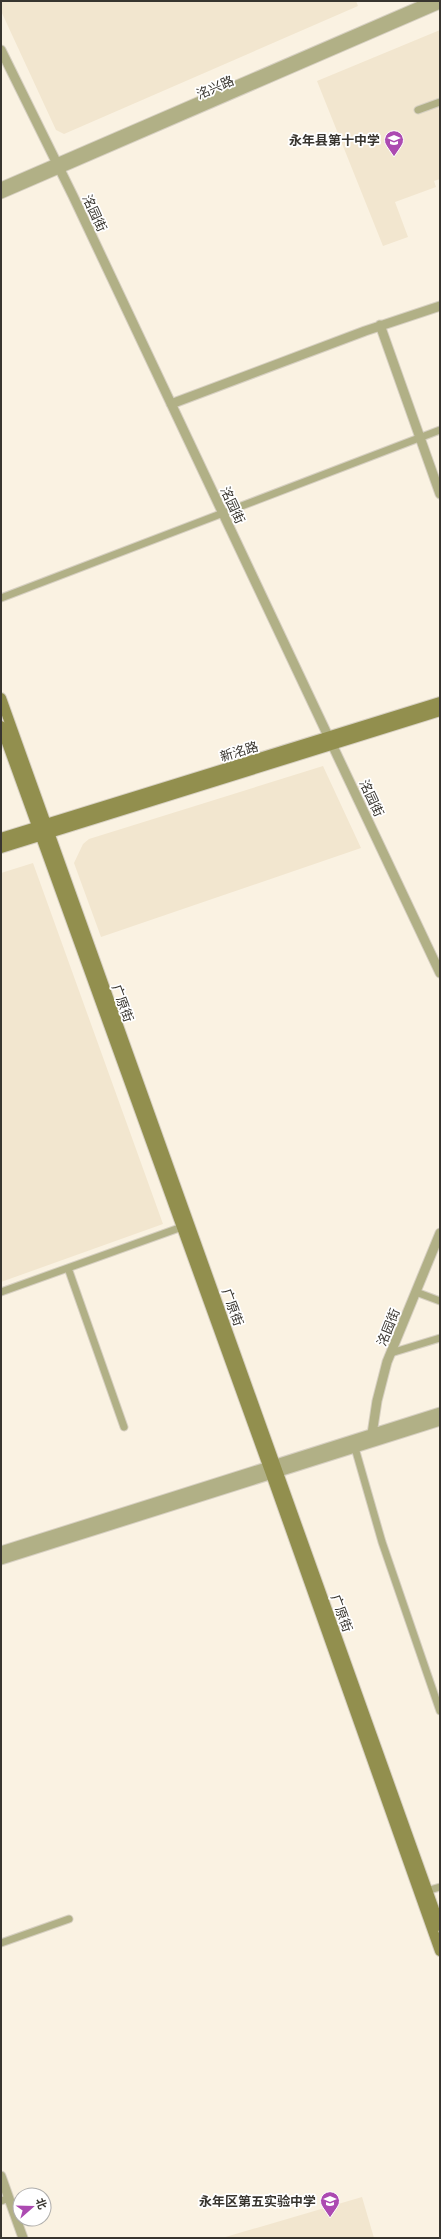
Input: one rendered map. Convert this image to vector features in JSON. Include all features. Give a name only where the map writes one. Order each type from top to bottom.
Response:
[{"type":"main road","name":"广原街","points":[[1,698],[43,830],[182,1227],[274,1469]]},
{"type":"main road","name":"新洺路","points":[[43,830],[330,741],[440,702]]},
{"type":"main road","name":"新洺路","points":[[330,741],[440,712]]},
{"type":"main road","name":"广原街","points":[[1,726],[43,830],[274,1469],[424,1892],[440,1951]]},
{"type":"main road","points":[[1,838],[43,830]]},
{"type":"main road","points":[[1,848],[43,830]]},
{"type":"main road","name":"广原街","points":[[424,1892],[440,1926]]},
{"type":"street","name":"洺兴路","points":[[1,194],[58,166],[431,1]]},
{"type":"street","name":"洺兴路","points":[[1,187],[58,166],[440,4]]},
{"type":"street","name":"洺园街","points":[[1,50],[58,166],[440,973]]},
{"type":"street","points":[[418,110],[440,102]]},
{"type":"street","points":[[171,404],[380,325],[440,306]]},
{"type":"street","points":[[380,325],[440,494]]},
{"type":"street","points":[[1,598],[222,512],[440,430]]},
{"type":"street","points":[[1,1292],[182,1227]]},
{"type":"street","name":"洺园街","points":[[372,1434],[377,1401],[391,1353],[416,1292],[437,1249],[440,1233]]},
{"type":"street","points":[[68,1268],[124,1427]]},
{"type":"street","points":[[416,1292],[440,1301]]},
{"type":"street","points":[[391,1353],[440,1338]]},
{"type":"street","points":[[1,1560],[440,1412]]},
{"type":"street","points":[[1,1551],[274,1469],[355,1448],[440,1421]]},
{"type":"street","points":[[355,1448],[382,1542],[440,1710]]},
{"type":"street","points":[[424,1892],[440,1887]]},
{"type":"street","points":[[1,1944],[69,1919]]},
{"type":"street","points":[[1,2176],[5,2200],[23,2238]]},
{"type":"shaded area","points":[[1,1],[356,1],[358,6],[64,134],[56,130],[1,11]]},
{"type":"shaded area","points":[[440,30],[440,179],[434,181],[436,187],[395,202],[408,237],[383,246],[317,81]]},
{"type":"shaded area","points":[[323,766],[361,848],[101,937],[74,863],[83,844],[89,839]]},
{"type":"shaded area","points":[[33,863],[163,1224],[1,1282],[1,873]]},
{"type":"shaded area","name":"永年区第五实验中学","points":[[362,2197],[374,2238],[222,2238]]},
{"type":"place","name":"永年县第十中学","points":[[394,157]]},
{"type":"place","name":"永年区第五实验中学","points":[[330,2218]]}]
